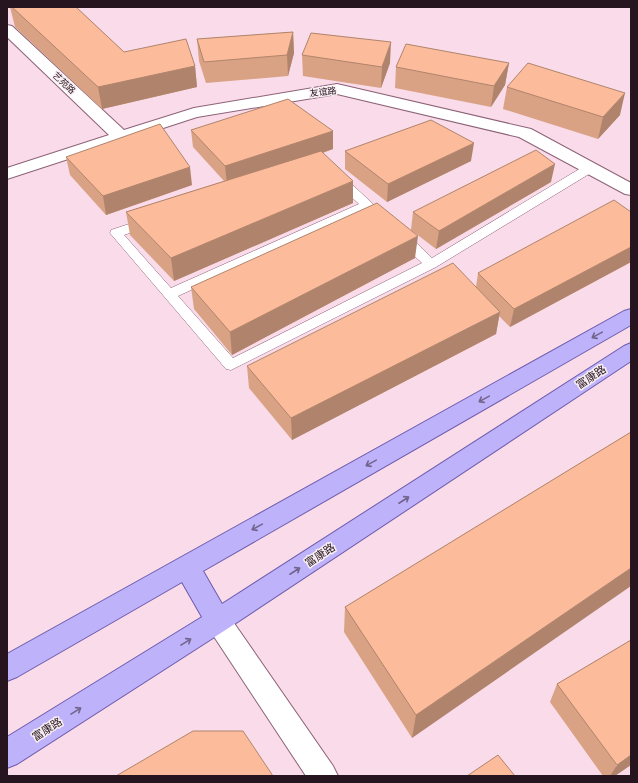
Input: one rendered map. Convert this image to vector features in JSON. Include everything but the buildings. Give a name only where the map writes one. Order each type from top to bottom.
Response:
[{"type":"main road","points":[[7,668],[631,316]]},
{"type":"main road","name":"富康路","points":[[7,754],[218,621],[631,351]]},
{"type":"main road","points":[[187,567],[218,621]]},
{"type":"street","name":"艺苑路","points":[[7,29],[121,137]]},
{"type":"street","name":"友谊路","points":[[7,174],[194,113],[337,89],[525,133],[631,190]]},
{"type":"street","points":[[218,621],[323,776]]},
{"type":"lane","points":[[160,218],[116,233],[231,364],[431,264],[590,168]]},
{"type":"lane","points":[[333,173],[431,264]]},
{"type":"lane","points":[[170,294],[366,205]]}]
